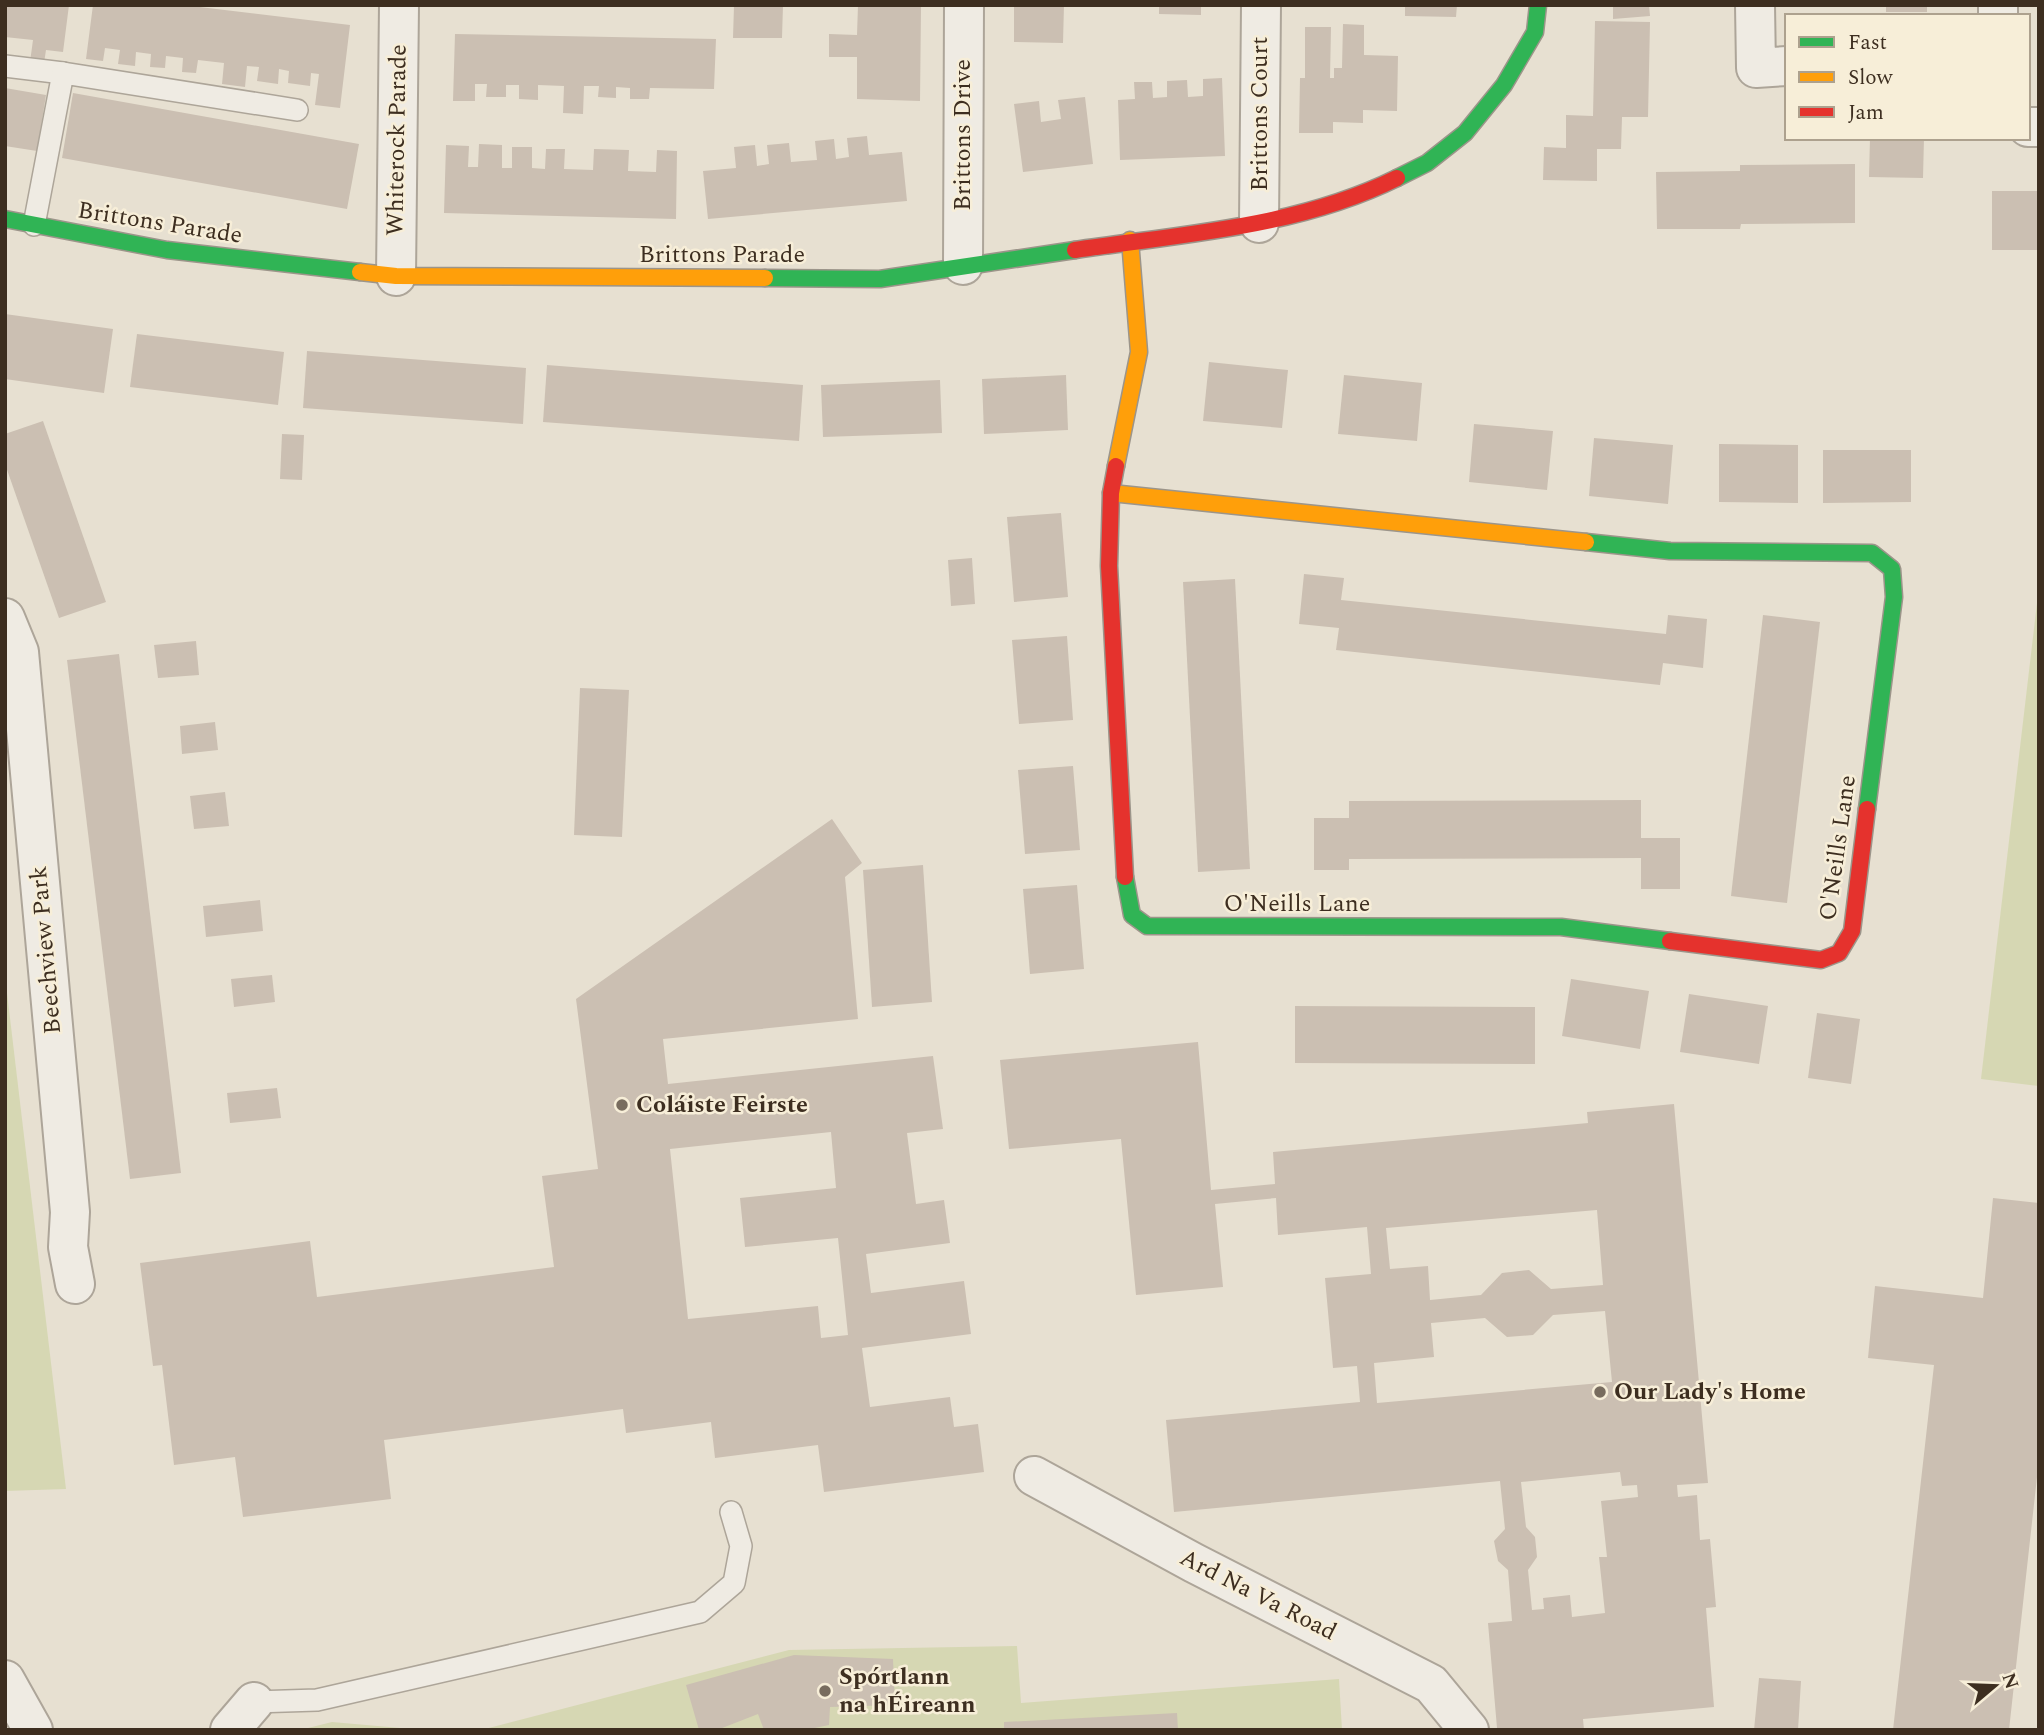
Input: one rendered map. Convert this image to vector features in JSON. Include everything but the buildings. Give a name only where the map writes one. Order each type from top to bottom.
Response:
[{"type":"street","name":"Whiterock Parade","points":[[396,276],[398,5]]},
{"type":"street","name":"Brittons Drive","points":[[963,265],[964,5]]},
{"type":"street","name":"Brittons Court","points":[[1259,223],[1261,5]]},
{"type":"street","name":"Brittons Parade","points":[[5,219],[167,250],[396,276],[880,279],[1259,223],[1357,198],[1427,163],[1465,133],[1504,85],[1535,32],[1538,5]]},
{"type":"street","points":[[1755,5],[1756,68],[1785,66]]},
{"type":"street","name":"O'Neills Lane","points":[[1111,494],[1670,551],[1872,553],[1892,569],[1894,597],[1852,931],[1839,953],[1821,960],[1561,927],[1147,926],[1132,915],[1126,895],[1109,566],[1111,494],[1139,352],[1130,240]]},
{"type":"street","name":"Beechview Park","points":[[5,618],[19,652],[70,1212],[68,1247],[75,1284]]},
{"type":"street","name":"Ard Na Va Road","points":[[1034,1476],[1194,1563],[1431,1684],[1469,1730]]},
{"type":"street","points":[[5,1680],[33,1730]]},
{"type":"lane","points":[[5,66],[297,110]]},
{"type":"lane","points":[[34,225],[63,73]]},
{"type":"lane","points":[[242,1716],[700,1612],[734,1583],[741,1546],[731,1512]]},
{"type":"green space","points":[[2039,586],[2039,1086],[1981,1079]]},
{"type":"green space","points":[[5,976],[66,1489],[5,1491]]},
{"type":"green space","name":"Spórtlann na hÉireann","points":[[1017,1646],[1021,1703],[1339,1679],[1342,1730],[481,1730],[789,1650]]},
{"type":"green space","points":[[332,1722],[423,1730],[300,1730]]},
{"type":"traffic: fast","points":[[1397,178],[1427,163],[1465,133],[1504,85],[1535,32],[1538,5]]},
{"type":"traffic: fast","points":[[5,219],[167,250],[360,272]]},
{"type":"traffic: fast","points":[[765,278],[880,279],[1075,250]]},
{"type":"traffic: fast","points":[[1586,542],[1670,551],[1872,553],[1892,569],[1894,597],[1867,809]]},
{"type":"traffic: fast","points":[[1125,877],[1132,915],[1147,926],[1561,927],[1670,941]]},
{"type":"traffic: slow","points":[[1116,466],[1139,352],[1130,240]]},
{"type":"traffic: slow","points":[[360,272],[396,276],[765,278]]},
{"type":"traffic: slow","points":[[1111,493],[1586,542]]},
{"type":"traffic: jam","points":[[1075,250],[1198,233],[1280,218],[1359,195],[1397,178]]},
{"type":"traffic: jam","points":[[1116,466],[1111,493],[1109,566],[1125,877]]},
{"type":"traffic: jam","points":[[1670,941],[1821,960],[1839,953],[1852,931],[1867,809]]},
{"type":"place","name":"Coláiste Feirste","points":[[622,1105]]},
{"type":"place","name":"Our Lady's Home","points":[[1600,1392]]},
{"type":"place","name":"Spórtlann na hÉireann","points":[[825,1691]]}]
